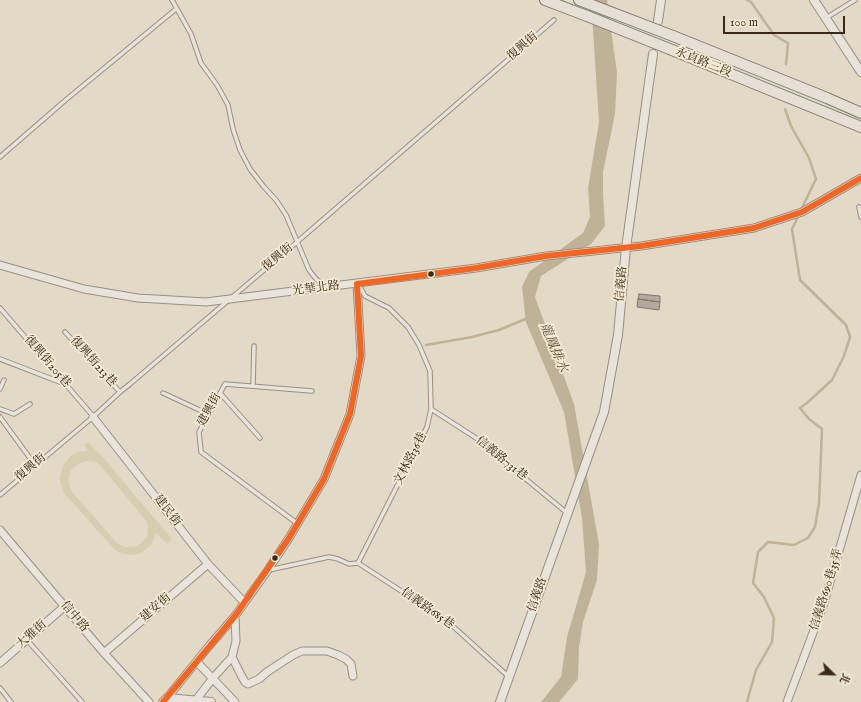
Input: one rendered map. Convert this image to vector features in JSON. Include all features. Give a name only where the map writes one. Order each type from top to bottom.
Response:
[{"type":"main road","name":"永貞路三段","points":[[545,0],[861,127]]},
{"type":"main road","name":"永貞路三段","points":[[583,2],[672,36],[861,113]]},
{"type":"street","points":[[658,21],[661,0]]},
{"type":"street","points":[[814,0],[861,72]]},
{"type":"street","name":"信義路","points":[[500,702],[604,412],[618,335],[626,248],[653,54]]},
{"type":"street","name":"光華北路","points":[[0,265],[84,289],[138,298],[206,302],[476,268],[546,256],[626,248],[754,228],[802,212],[861,178]]},
{"type":"street","points":[[165,700],[235,616],[268,570],[298,524],[324,479],[350,414],[361,356],[357,284]]},
{"type":"street","name":"建民街","points":[[93,416],[208,564],[244,602]]},
{"type":"street","name":"信義路690巷35弄","points":[[787,702],[824,606],[861,475]]},
{"type":"street","name":"信中路","points":[[0,530],[104,653],[149,702]]},
{"type":"street","name":"建安街","points":[[104,653],[208,564]]},
{"type":"street","name":"大雅街","points":[[0,664],[65,606]]},
{"type":"street","points":[[196,700],[232,657],[236,642],[235,616]]},
{"type":"street","points":[[232,657],[245,682],[248,684],[259,679],[293,655],[302,651],[327,651],[338,655],[346,659],[351,664],[353,676]]},
{"type":"street","points":[[196,662],[235,702]]},
{"type":"street","points":[[165,700],[196,700],[211,702]]},
{"type":"lane","points":[[172,0],[191,34],[202,63],[228,104],[233,129],[240,150],[250,169],[283,210],[309,270],[326,288]]},
{"type":"lane","points":[[826,18],[855,0]]},
{"type":"lane","points":[[0,157],[68,98],[176,9]]},
{"type":"lane","name":"復興街","points":[[0,494],[297,242],[554,20]]},
{"type":"lane","points":[[859,207],[861,217]]},
{"type":"lane","name":"文林路36巷","points":[[357,284],[365,296],[389,308],[408,327],[419,345],[430,371],[431,409],[427,427],[358,564]]},
{"type":"lane","name":"復興街205巷","points":[[0,308],[93,416]]},
{"type":"lane","name":"復興街213巷","points":[[66,332],[120,392]]},
{"type":"lane","points":[[253,386],[254,346]]},
{"type":"lane","points":[[0,359],[66,385]]},
{"type":"lane","points":[[0,389],[4,380]]},
{"type":"lane","name":"建興街","points":[[298,524],[201,452],[199,432],[225,384],[312,391]]},
{"type":"lane","points":[[163,393],[208,414]]},
{"type":"lane","points":[[220,393],[260,438]]},
{"type":"lane","points":[[0,409],[14,414],[30,404]]},
{"type":"lane","name":"信義路731巷","points":[[431,409],[476,438],[567,513]]},
{"type":"lane","points":[[0,417],[35,465]]},
{"type":"lane","points":[[268,570],[329,557],[349,564],[358,564]]},
{"type":"lane","name":"信義路685巷","points":[[358,564],[446,620],[510,677]]},
{"type":"lane","points":[[26,640],[82,702]]},
{"type":"lane","points":[[0,688],[11,702]]},
{"type":"shaded area","points":[[88,442],[106,461],[172,539],[167,544],[156,533],[151,545],[141,553],[130,555],[119,552],[114,549],[64,493],[60,482],[60,476],[64,464],[72,455],[78,452],[88,451],[84,445]],"holes":[[[87,461],[96,462],[147,522],[147,536],[138,546],[125,547],[118,544],[72,492],[68,479],[71,470],[78,464]]]},
{"type":"water","name":"龍鳳排水","points":[[591,0],[607,0],[617,73],[615,114],[603,172],[605,226],[591,244],[541,276],[535,297],[574,404],[599,544],[597,580],[583,622],[579,647],[578,679],[559,702],[541,702],[561,677],[567,637],[586,572],[582,518],[564,412],[526,322],[522,287],[529,272],[583,233],[590,217],[588,188],[599,122]]},
{"type":"building","points":[[639,294],[660,296],[660,302],[638,299]]},
{"type":"building","points":[[638,299],[660,302],[659,310],[637,307]]},
{"type":"waterway","points":[[747,0],[751,2],[774,35],[788,43],[786,64]]},
{"type":"waterway","points":[[785,109],[791,126],[809,158],[816,179],[801,210]]},
{"type":"waterway","points":[[747,702],[756,670],[772,642],[774,618],[764,597],[753,583],[758,552],[768,542],[794,545],[808,538],[815,527],[819,503],[822,429],[809,419],[800,408],[832,380],[844,356],[850,337],[846,325],[800,280],[792,229],[799,215]]},
{"type":"waterway","points":[[426,345],[472,337],[499,330],[528,318]]},
{"type":"transit line","points":[[357,284],[476,268],[546,256],[641,246],[754,228],[802,212],[861,178]]},
{"type":"transit line","points":[[163,702],[235,616],[289,538],[324,479],[350,414],[361,356],[357,284]]}]
